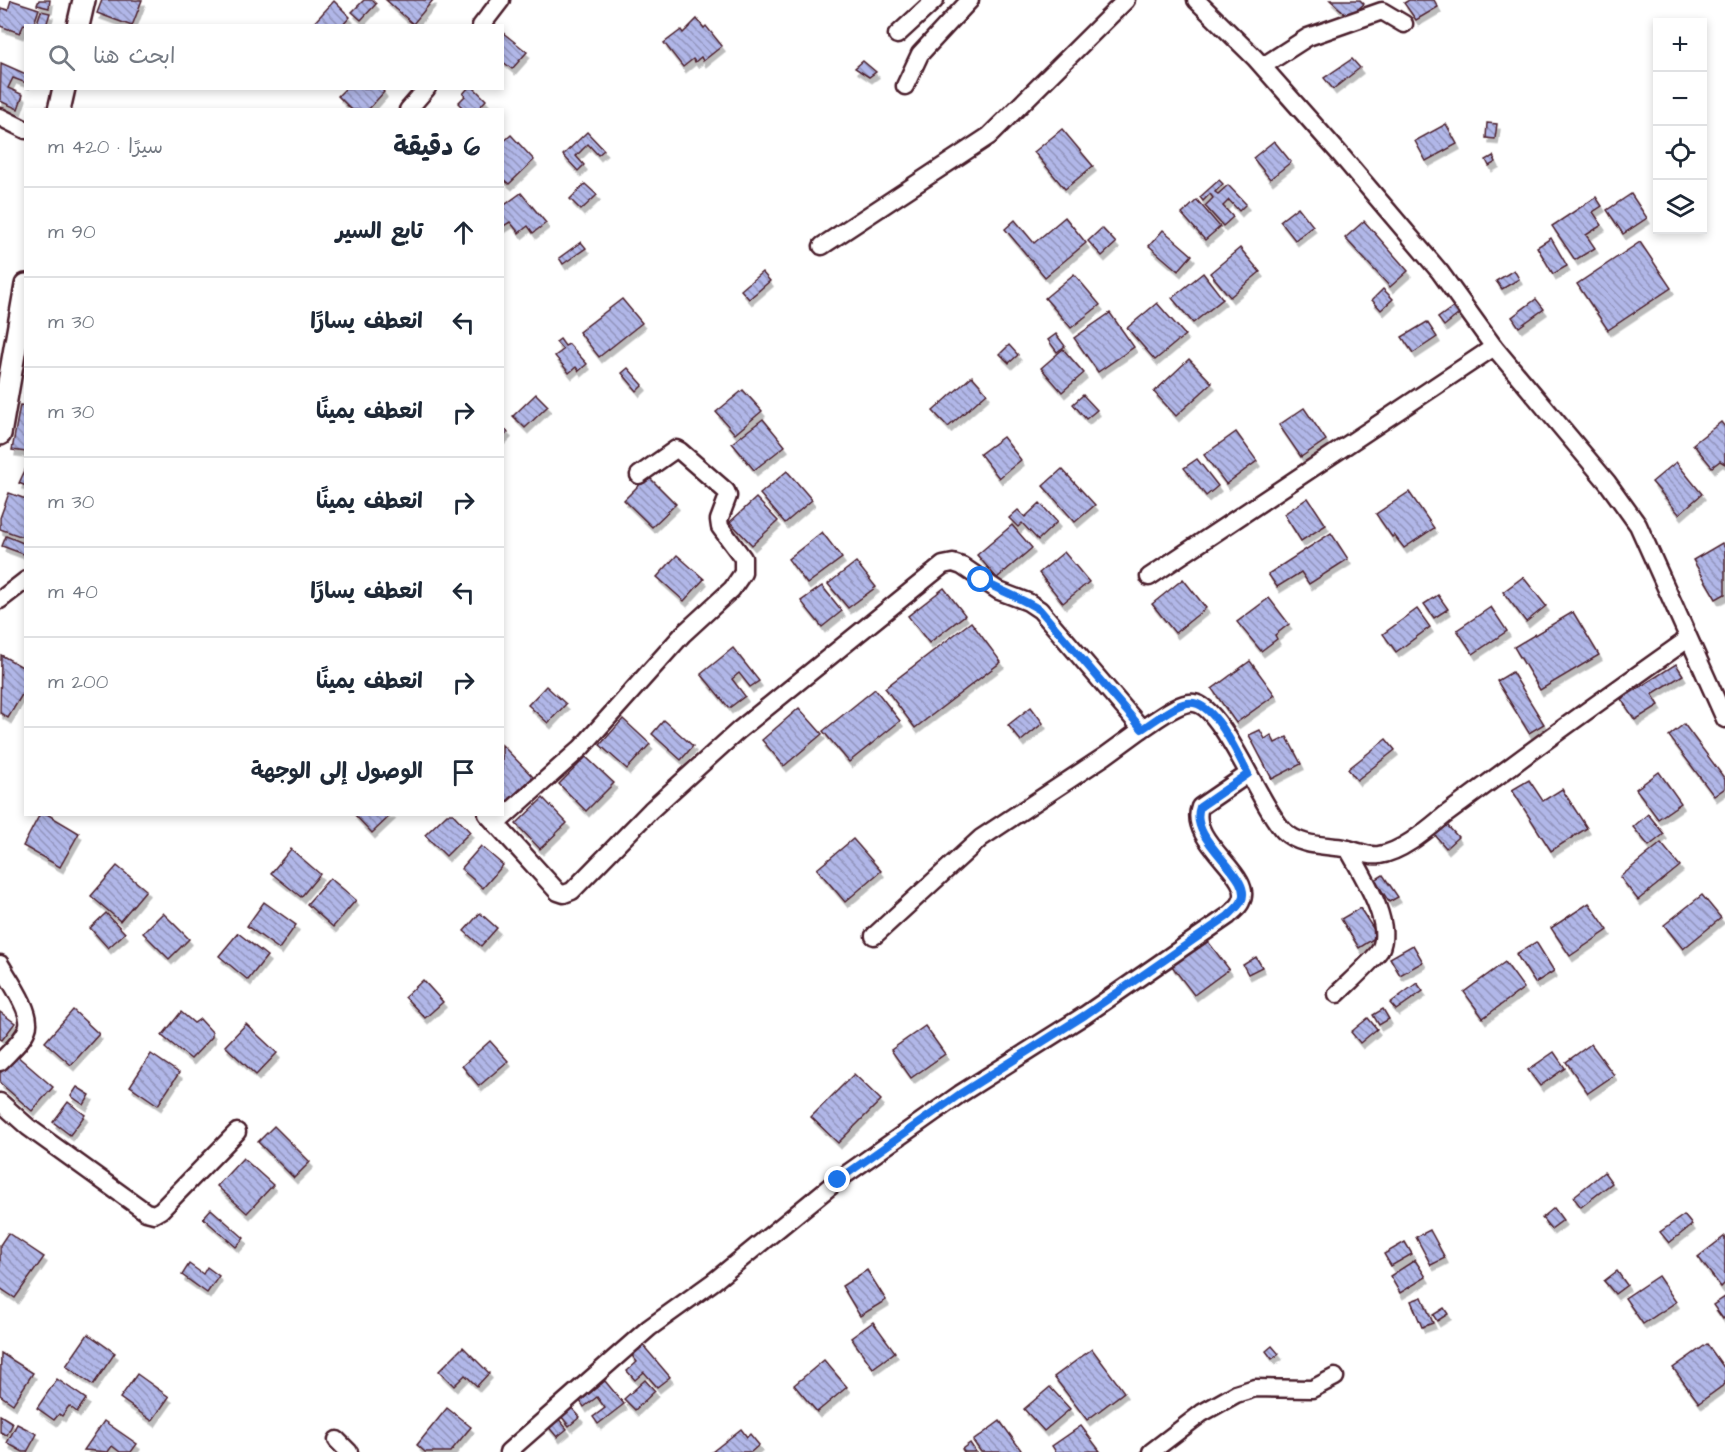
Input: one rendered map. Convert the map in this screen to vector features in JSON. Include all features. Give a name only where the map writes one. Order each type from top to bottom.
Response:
[{"type":"street","points":[[78,24],[84,0]]},
{"type":"street","points":[[483,24],[501,0]]},
{"type":"street","points":[[897,35],[935,0]]},
{"type":"street","points":[[905,86],[920,54],[970,0]]},
{"type":"street","points":[[822,246],[989,136],[1126,0]]},
{"type":"street","points":[[1196,0],[1263,66],[1339,153],[1440,272],[1494,347],[1607,482],[1638,525],[1725,719]]},
{"type":"street","points":[[1263,66],[1308,37],[1384,5],[1404,24]]},
{"type":"street","points":[[59,108],[64,90]]},
{"type":"street","points":[[410,108],[425,90]]},
{"type":"street","points":[[0,117],[24,129]]},
{"type":"street","points":[[0,434],[24,296]]},
{"type":"street","points":[[1149,577],[1494,347]]},
{"type":"street","points":[[504,809],[581,748],[682,634],[732,589],[743,573],[743,558],[720,527],[719,520],[728,496],[726,491],[676,449],[639,475]]},
{"type":"street","points":[[492,819],[558,892],[564,894],[572,891],[651,810],[739,730],[943,565],[953,563],[962,566],[999,591],[1028,602],[1040,610],[1142,729]]},
{"type":"street","points":[[0,600],[24,582]]},
{"type":"street","points":[[874,936],[981,838],[1184,703],[1196,702],[1206,708],[1226,732],[1248,774],[1283,830],[1294,838],[1308,843],[1378,856],[1418,836],[1688,639]]},
{"type":"street","points":[[508,1452],[649,1328],[713,1282],[838,1180],[960,1094],[1085,1015],[1228,916],[1242,902],[1244,892],[1240,882],[1198,824],[1197,814],[1200,807],[1248,774]]},
{"type":"street","points":[[1337,994],[1380,950],[1384,928],[1371,891],[1348,849]]},
{"type":"street","points":[[0,963],[28,1015],[29,1027],[0,1062]]},
{"type":"street","points":[[0,1101],[28,1127],[146,1212],[154,1214],[161,1210],[237,1131]]},
{"type":"street","points":[[1151,1452],[1202,1413],[1236,1394],[1255,1388],[1312,1389],[1335,1377]]},
{"type":"building","points":[[11,0],[39,9],[34,24],[24,24],[20,33],[0,26],[1,8],[8,10]]},
{"type":"building","points":[[39,0],[50,0],[49,8],[37,5]]},
{"type":"building","points":[[102,0],[142,0],[133,24],[127,24],[97,13]]},
{"type":"building","points":[[364,0],[372,0],[376,4],[361,20],[352,12]]},
{"type":"building","points":[[386,0],[433,0],[413,24]]},
{"type":"building","points":[[1330,0],[1360,0],[1364,4],[1349,17]]},
{"type":"building","points":[[1409,0],[1434,0],[1438,7],[1416,20],[1404,3]]},
{"type":"building","points":[[334,1],[350,17],[344,24],[313,24]]},
{"type":"building","points":[[41,11],[50,13],[47,24],[37,24]]},
{"type":"building","points":[[697,19],[704,28],[706,26],[722,46],[703,61],[701,57],[695,62],[693,59],[683,67],[664,43],[681,30],[683,33]]},
{"type":"building","points":[[504,34],[527,52],[512,69],[504,63]]},
{"type":"building","points":[[1352,59],[1360,68],[1333,89],[1324,78]]},
{"type":"building","points":[[863,61],[876,72],[869,77],[855,68]]},
{"type":"building","points":[[1,63],[24,73],[24,82],[13,78],[8,88],[23,95],[18,109],[0,101]]},
{"type":"building","points":[[344,90],[382,90],[384,92],[370,108],[350,108],[338,96]]},
{"type":"building","points":[[466,90],[476,90],[486,100],[479,108],[463,108],[458,103],[465,96],[463,94]]},
{"type":"building","points":[[1487,123],[1497,124],[1495,139],[1486,138]]},
{"type":"building","points":[[1446,124],[1457,144],[1426,161],[1415,141]]},
{"type":"building","points":[[1062,129],[1093,166],[1065,189],[1034,152]]},
{"type":"building","points":[[587,132],[604,150],[598,155],[588,144],[576,156],[584,165],[578,171],[563,155]]},
{"type":"building","points":[[511,135],[534,160],[509,184],[504,180],[504,141]]},
{"type":"building","points":[[1274,141],[1291,162],[1270,179],[1253,158]]},
{"type":"building","points":[[1493,156],[1496,162],[1489,166],[1486,160]]},
{"type":"building","points":[[1219,180],[1223,184],[1215,192],[1218,194],[1228,185],[1246,204],[1239,211],[1229,200],[1223,206],[1233,217],[1223,226],[1205,206],[1213,198],[1210,194],[1203,201],[1200,197]]},
{"type":"building","points":[[585,184],[597,195],[581,210],[570,199]]},
{"type":"building","points":[[521,193],[546,223],[533,233],[528,226],[519,233],[510,222],[504,226],[504,206]]},
{"type":"building","points":[[1631,194],[1647,218],[1623,234],[1607,210]]},
{"type":"building","points":[[1596,197],[1602,206],[1593,212],[1602,225],[1586,235],[1595,248],[1575,260],[1552,226]]},
{"type":"building","points":[[1197,200],[1220,227],[1205,240],[1182,214]]},
{"type":"building","points":[[1298,207],[1313,226],[1295,240],[1280,221]]},
{"type":"building","points":[[1065,217],[1086,243],[1045,277],[1005,229],[1015,220],[1034,243]]},
{"type":"building","points":[[1364,221],[1408,271],[1390,287],[1345,238]]},
{"type":"building","points":[[1102,228],[1116,243],[1102,256],[1088,241]]},
{"type":"building","points":[[1163,230],[1192,255],[1178,271],[1149,246]]},
{"type":"building","points":[[1551,238],[1567,266],[1553,274],[1537,247]]},
{"type":"building","points":[[581,242],[586,248],[563,264],[559,258]]},
{"type":"building","points":[[1640,242],[1671,288],[1608,330],[1577,284]]},
{"type":"building","points":[[1240,248],[1260,272],[1230,297],[1210,273]]},
{"type":"building","points":[[1514,270],[1519,279],[1502,289],[1496,281]]},
{"type":"building","points":[[762,272],[770,281],[749,299],[741,290]]},
{"type":"building","points":[[1203,273],[1223,299],[1193,323],[1172,298]]},
{"type":"building","points":[[1074,274],[1100,305],[1071,328],[1045,298]]},
{"type":"building","points":[[1383,289],[1393,299],[1381,310],[1372,300]]},
{"type":"building","points":[[622,299],[642,323],[599,357],[579,332]]},
{"type":"building","points":[[1536,299],[1544,309],[1519,327],[1512,317]]},
{"type":"building","points":[[1157,303],[1185,335],[1155,360],[1127,328]]},
{"type":"building","points":[[1453,307],[1459,314],[1444,326],[1438,318]]},
{"type":"building","points":[[1110,313],[1134,347],[1098,372],[1074,338]]},
{"type":"building","points":[[1427,322],[1437,337],[1413,353],[1402,337]]},
{"type":"building","points":[[1056,334],[1065,346],[1057,352],[1048,340]]},
{"type":"building","points":[[560,339],[565,346],[569,344],[587,364],[579,371],[576,367],[569,373],[555,356],[563,350],[556,342]]},
{"type":"building","points":[[1009,345],[1018,355],[1009,363],[1000,354]]},
{"type":"building","points":[[1063,349],[1084,373],[1062,392],[1041,368]]},
{"type":"building","points":[[1189,359],[1212,383],[1176,416],[1154,392]]},
{"type":"building","points":[[628,368],[643,385],[637,391],[622,373]]},
{"type":"building","points":[[972,376],[987,393],[948,427],[933,411]]},
{"type":"building","points":[[743,390],[762,411],[735,434],[716,412]]},
{"type":"building","points":[[536,394],[548,406],[525,428],[513,416]]},
{"type":"building","points":[[1083,395],[1097,410],[1086,419],[1073,404]]},
{"type":"building","points":[[20,405],[24,406],[24,452],[12,450]]},
{"type":"building","points":[[1304,408],[1326,440],[1301,457],[1279,425]]},
{"type":"building","points":[[763,419],[785,446],[754,470],[732,443]]},
{"type":"building","points":[[1721,422],[1725,427],[1725,464],[1720,461],[1712,467],[1693,444]]},
{"type":"building","points":[[1236,432],[1257,461],[1226,484],[1204,455]]},
{"type":"building","points":[[1003,437],[1021,460],[999,478],[980,454]]},
{"type":"building","points":[[1197,459],[1218,486],[1206,496],[1184,468]]},
{"type":"building","points":[[1676,462],[1702,494],[1679,514],[1652,482]]},
{"type":"building","points":[[1062,469],[1095,505],[1075,522],[1043,486]]},
{"type":"building","points":[[787,471],[812,500],[785,523],[760,494]]},
{"type":"building","points":[[24,472],[24,485],[19,483]]},
{"type":"building","points":[[648,476],[676,504],[652,527],[624,500]]},
{"type":"building","points":[[1409,492],[1434,528],[1404,548],[1394,535],[1392,537],[1376,514]]},
{"type":"building","points":[[9,493],[24,498],[24,537],[0,529],[0,518]]},
{"type":"building","points":[[756,498],[778,521],[752,545],[730,522]]},
{"type":"building","points":[[1308,498],[1326,525],[1301,541],[1284,514]]},
{"type":"building","points":[[1040,503],[1057,522],[1038,540],[1022,523],[1018,527],[1009,518],[1018,510],[1025,517]]},
{"type":"building","points":[[1012,525],[1032,548],[997,578],[977,555]]},
{"type":"building","points":[[822,532],[842,558],[807,584],[788,559]]},
{"type":"building","points":[[1331,533],[1348,559],[1309,584],[1301,572],[1277,587],[1268,574]]},
{"type":"building","points":[[6,536],[24,543],[24,554],[2,546]]},
{"type":"building","points":[[1722,543],[1725,548],[1725,594],[1716,599],[1693,560]]},
{"type":"building","points":[[1064,552],[1089,582],[1063,603],[1039,573]]},
{"type":"building","points":[[677,555],[704,579],[684,601],[657,577]]},
{"type":"building","points":[[856,562],[876,587],[848,608],[828,584]]},
{"type":"building","points":[[1523,577],[1546,606],[1526,622],[1503,592]]},
{"type":"building","points":[[1183,579],[1206,608],[1175,633],[1152,604]]},
{"type":"building","points":[[822,586],[842,611],[822,627],[801,601]]},
{"type":"building","points":[[944,588],[965,615],[929,643],[908,616]]},
{"type":"building","points":[[1438,595],[1448,609],[1434,618],[1424,604]]},
{"type":"building","points":[[1269,598],[1289,624],[1275,635],[1277,639],[1261,651],[1237,622]]},
{"type":"building","points":[[1491,607],[1507,631],[1473,654],[1457,630]]},
{"type":"building","points":[[1417,609],[1430,627],[1396,652],[1383,634]]},
{"type":"building","points":[[1573,612],[1599,655],[1540,690],[1514,647]]},
{"type":"building","points":[[971,622],[1001,662],[915,728],[885,688]]},
{"type":"building","points":[[733,648],[759,681],[750,687],[739,673],[732,679],[745,696],[729,708],[701,674]]},
{"type":"building","points":[[1,655],[24,668],[24,691],[8,718],[0,713]]},
{"type":"building","points":[[1250,661],[1275,695],[1236,723],[1212,689]]},
{"type":"building","points":[[1676,664],[1683,675],[1652,694],[1659,705],[1635,720],[1621,699]]},
{"type":"building","points":[[1512,672],[1544,724],[1529,733],[1497,681]]},
{"type":"building","points":[[546,686],[566,704],[548,723],[528,705]]},
{"type":"building","points":[[875,689],[900,721],[849,762],[823,731]]},
{"type":"building","points":[[1031,707],[1043,723],[1021,741],[1008,725]]},
{"type":"building","points":[[799,708],[822,734],[784,766],[762,740]]},
{"type":"building","points":[[623,719],[650,744],[627,769],[600,745]]},
{"type":"building","points":[[664,720],[693,746],[681,760],[652,734]]},
{"type":"building","points":[[1684,724],[1725,779],[1725,788],[1714,796],[1669,736]]},
{"type":"building","points":[[1260,730],[1265,739],[1271,735],[1275,743],[1287,737],[1301,764],[1272,779],[1249,735]]},
{"type":"building","points":[[1386,739],[1395,750],[1357,780],[1348,769]]},
{"type":"building","points":[[504,747],[533,777],[504,802]]},
{"type":"building","points":[[586,757],[614,783],[586,811],[559,784]]},
{"type":"building","points":[[1659,772],[1681,803],[1658,819],[1636,789]]},
{"type":"building","points":[[1529,780],[1543,801],[1562,789],[1587,828],[1551,851],[1512,790]]},
{"type":"building","points":[[543,798],[567,823],[540,849],[516,824]]},
{"type":"building","points":[[1648,814],[1664,834],[1649,846],[1633,827]]},
{"type":"building","points":[[39,816],[50,816],[79,833],[60,867],[23,846]]},
{"type":"building","points":[[356,816],[390,816],[372,833]]},
{"type":"building","points":[[445,816],[455,816],[470,832],[446,856],[425,835]]},
{"type":"building","points":[[1447,825],[1458,837],[1446,848],[1435,835]]},
{"type":"building","points":[[853,839],[881,871],[845,902],[817,869]]},
{"type":"building","points":[[1661,843],[1680,866],[1638,900],[1620,877]]},
{"type":"building","points":[[481,846],[503,865],[483,888],[461,869]]},
{"type":"building","points":[[291,849],[320,874],[301,897],[271,873]]},
{"type":"building","points":[[117,866],[146,890],[120,921],[91,896]]},
{"type":"building","points":[[1383,875],[1398,897],[1389,902],[1375,880]]},
{"type":"building","points":[[330,878],[356,900],[333,927],[307,904]]},
{"type":"building","points":[[1702,895],[1721,918],[1683,949],[1664,925]]},
{"type":"building","points":[[264,902],[296,925],[279,949],[247,926]]},
{"type":"building","points":[[1589,903],[1608,930],[1570,956],[1551,928]]},
{"type":"building","points":[[1360,908],[1378,936],[1359,948],[1341,919]]},
{"type":"building","points":[[106,913],[125,933],[108,948],[90,928]]},
{"type":"building","points":[[163,913],[189,939],[169,959],[143,933]]},
{"type":"building","points":[[480,913],[497,928],[481,946],[464,931]]},
{"type":"building","points":[[238,933],[267,956],[248,980],[219,956]]},
{"type":"building","points":[[1206,939],[1229,969],[1194,995],[1171,965]]},
{"type":"building","points":[[1536,942],[1554,971],[1535,983],[1516,954]]},
{"type":"building","points":[[1413,945],[1423,962],[1400,975],[1390,958]]},
{"type":"building","points":[[1256,957],[1262,967],[1248,974],[1243,965]]},
{"type":"building","points":[[1505,962],[1524,988],[1483,1018],[1464,992]]},
{"type":"building","points":[[423,980],[443,1002],[425,1018],[405,997]]},
{"type":"building","points":[[1417,983],[1423,991],[1396,1010],[1390,1003]]},
{"type":"building","points":[[1383,1009],[1389,1019],[1379,1025],[1373,1015]]},
{"type":"building","points":[[73,1010],[99,1034],[71,1065],[45,1042]]},
{"type":"building","points":[[0,1012],[15,1023],[2,1040],[0,1039]]},
{"type":"building","points":[[181,1012],[194,1023],[200,1019],[212,1032],[212,1037],[191,1059],[162,1036]]},
{"type":"building","points":[[1368,1018],[1377,1029],[1360,1043],[1351,1032]]},
{"type":"building","points":[[246,1024],[277,1053],[256,1075],[225,1046]]},
{"type":"building","points":[[925,1026],[945,1054],[911,1078],[891,1050]]},
{"type":"building","points":[[490,1041],[508,1061],[479,1086],[462,1066]]},
{"type":"building","points":[[1591,1044],[1614,1075],[1588,1093],[1566,1062]]},
{"type":"building","points":[[1554,1052],[1565,1068],[1540,1086],[1528,1070]]},
{"type":"building","points":[[151,1054],[179,1073],[158,1105],[130,1086]]},
{"type":"building","points":[[16,1055],[53,1087],[32,1111],[0,1083],[0,1073]]},
{"type":"building","points":[[854,1074],[881,1100],[838,1143],[811,1117]]},
{"type":"building","points":[[77,1087],[90,1095],[84,1105],[71,1096]]},
{"type":"building","points":[[68,1102],[85,1115],[70,1135],[53,1122]]},
{"type":"building","points":[[274,1126],[310,1162],[294,1178],[258,1142]]},
{"type":"building","points":[[243,1158],[273,1185],[247,1213],[217,1186]]},
{"type":"building","points":[[1604,1172],[1612,1183],[1581,1207],[1573,1197]]},
{"type":"building","points":[[1554,1208],[1563,1220],[1551,1229],[1542,1218]]},
{"type":"building","points":[[211,1209],[244,1238],[236,1247],[203,1218]]},
{"type":"building","points":[[1684,1215],[1692,1225],[1669,1243],[1660,1232]]},
{"type":"building","points":[[1430,1230],[1445,1258],[1431,1265],[1416,1237]]},
{"type":"building","points":[[8,1233],[44,1257],[15,1298],[0,1288],[0,1245]]},
{"type":"building","points":[[1725,1236],[1725,1283],[1721,1287],[1698,1257]]},
{"type":"building","points":[[1405,1242],[1412,1254],[1391,1266],[1384,1254]]},
{"type":"building","points":[[1415,1260],[1426,1277],[1400,1293],[1390,1276]]},
{"type":"building","points":[[189,1264],[203,1274],[207,1267],[219,1276],[207,1293],[182,1275]]},
{"type":"building","points":[[867,1270],[886,1300],[860,1316],[842,1286]]},
{"type":"building","points":[[1617,1271],[1627,1285],[1615,1294],[1604,1281]]},
{"type":"building","points":[[1658,1276],[1676,1302],[1643,1324],[1625,1298]]},
{"type":"building","points":[[1422,1297],[1433,1323],[1422,1327],[1411,1301]]},
{"type":"building","points":[[1725,1297],[1725,1317],[1723,1319],[1713,1305]]},
{"type":"building","points":[[1444,1308],[1448,1314],[1437,1321],[1433,1315]]},
{"type":"building","points":[[873,1322],[895,1352],[873,1368],[851,1338]]},
{"type":"building","points":[[88,1334],[115,1353],[93,1385],[66,1366]]},
{"type":"building","points":[[641,1343],[670,1377],[657,1387],[644,1372],[635,1380],[627,1371],[637,1362],[630,1353]]},
{"type":"building","points":[[1707,1344],[1725,1369],[1725,1384],[1699,1403],[1673,1368]]},
{"type":"building","points":[[1272,1346],[1279,1354],[1272,1359],[1266,1351]]},
{"type":"building","points":[[463,1347],[489,1373],[477,1386],[465,1375],[454,1386],[439,1371]]},
{"type":"building","points":[[1092,1349],[1124,1392],[1087,1420],[1054,1377]]},
{"type":"building","points":[[1,1353],[33,1373],[13,1404],[0,1395]]},
{"type":"building","points":[[824,1360],[847,1387],[817,1412],[794,1385]]},
{"type":"building","points":[[137,1374],[169,1397],[152,1421],[120,1398]]},
{"type":"building","points":[[57,1379],[86,1399],[77,1412],[69,1406],[62,1416],[59,1414],[54,1420],[37,1408]]},
{"type":"building","points":[[645,1380],[655,1391],[635,1410],[624,1399]]},
{"type":"building","points":[[605,1381],[624,1404],[598,1424],[593,1417],[605,1408],[597,1397],[584,1407],[580,1401]]},
{"type":"building","points":[[1050,1387],[1070,1409],[1044,1431],[1024,1409]]},
{"type":"building","points":[[571,1407],[580,1417],[569,1426],[561,1416]]},
{"type":"building","points":[[447,1408],[471,1427],[450,1452],[425,1452],[417,1445]]},
{"type":"building","points":[[0,1415],[13,1423],[7,1435],[0,1432]]},
{"type":"building","points":[[557,1417],[567,1429],[557,1437],[547,1425]]},
{"type":"building","points":[[104,1421],[137,1444],[131,1452],[120,1452],[112,1446],[108,1452],[84,1450]]},
{"type":"building","points":[[1000,1421],[1021,1450],[1018,1452],[981,1452],[973,1441]]},
{"type":"building","points":[[17,1424],[37,1434],[27,1452],[7,1443]]},
{"type":"building","points":[[1081,1426],[1100,1451],[1056,1452],[1052,1446]]},
{"type":"building","points":[[741,1429],[747,1437],[750,1434],[759,1445],[751,1452],[712,1452]]},
{"type":"building","points":[[970,1443],[976,1452],[964,1452],[962,1449]]},
{"type":"route","points":[[838,1180],[960,1094],[1085,1015],[1228,916],[1242,902],[1244,892],[1240,882],[1198,824],[1197,814],[1200,807],[1248,774],[1226,732],[1206,708],[1196,702],[1184,703],[1142,729],[1040,610],[981,580]]}]
